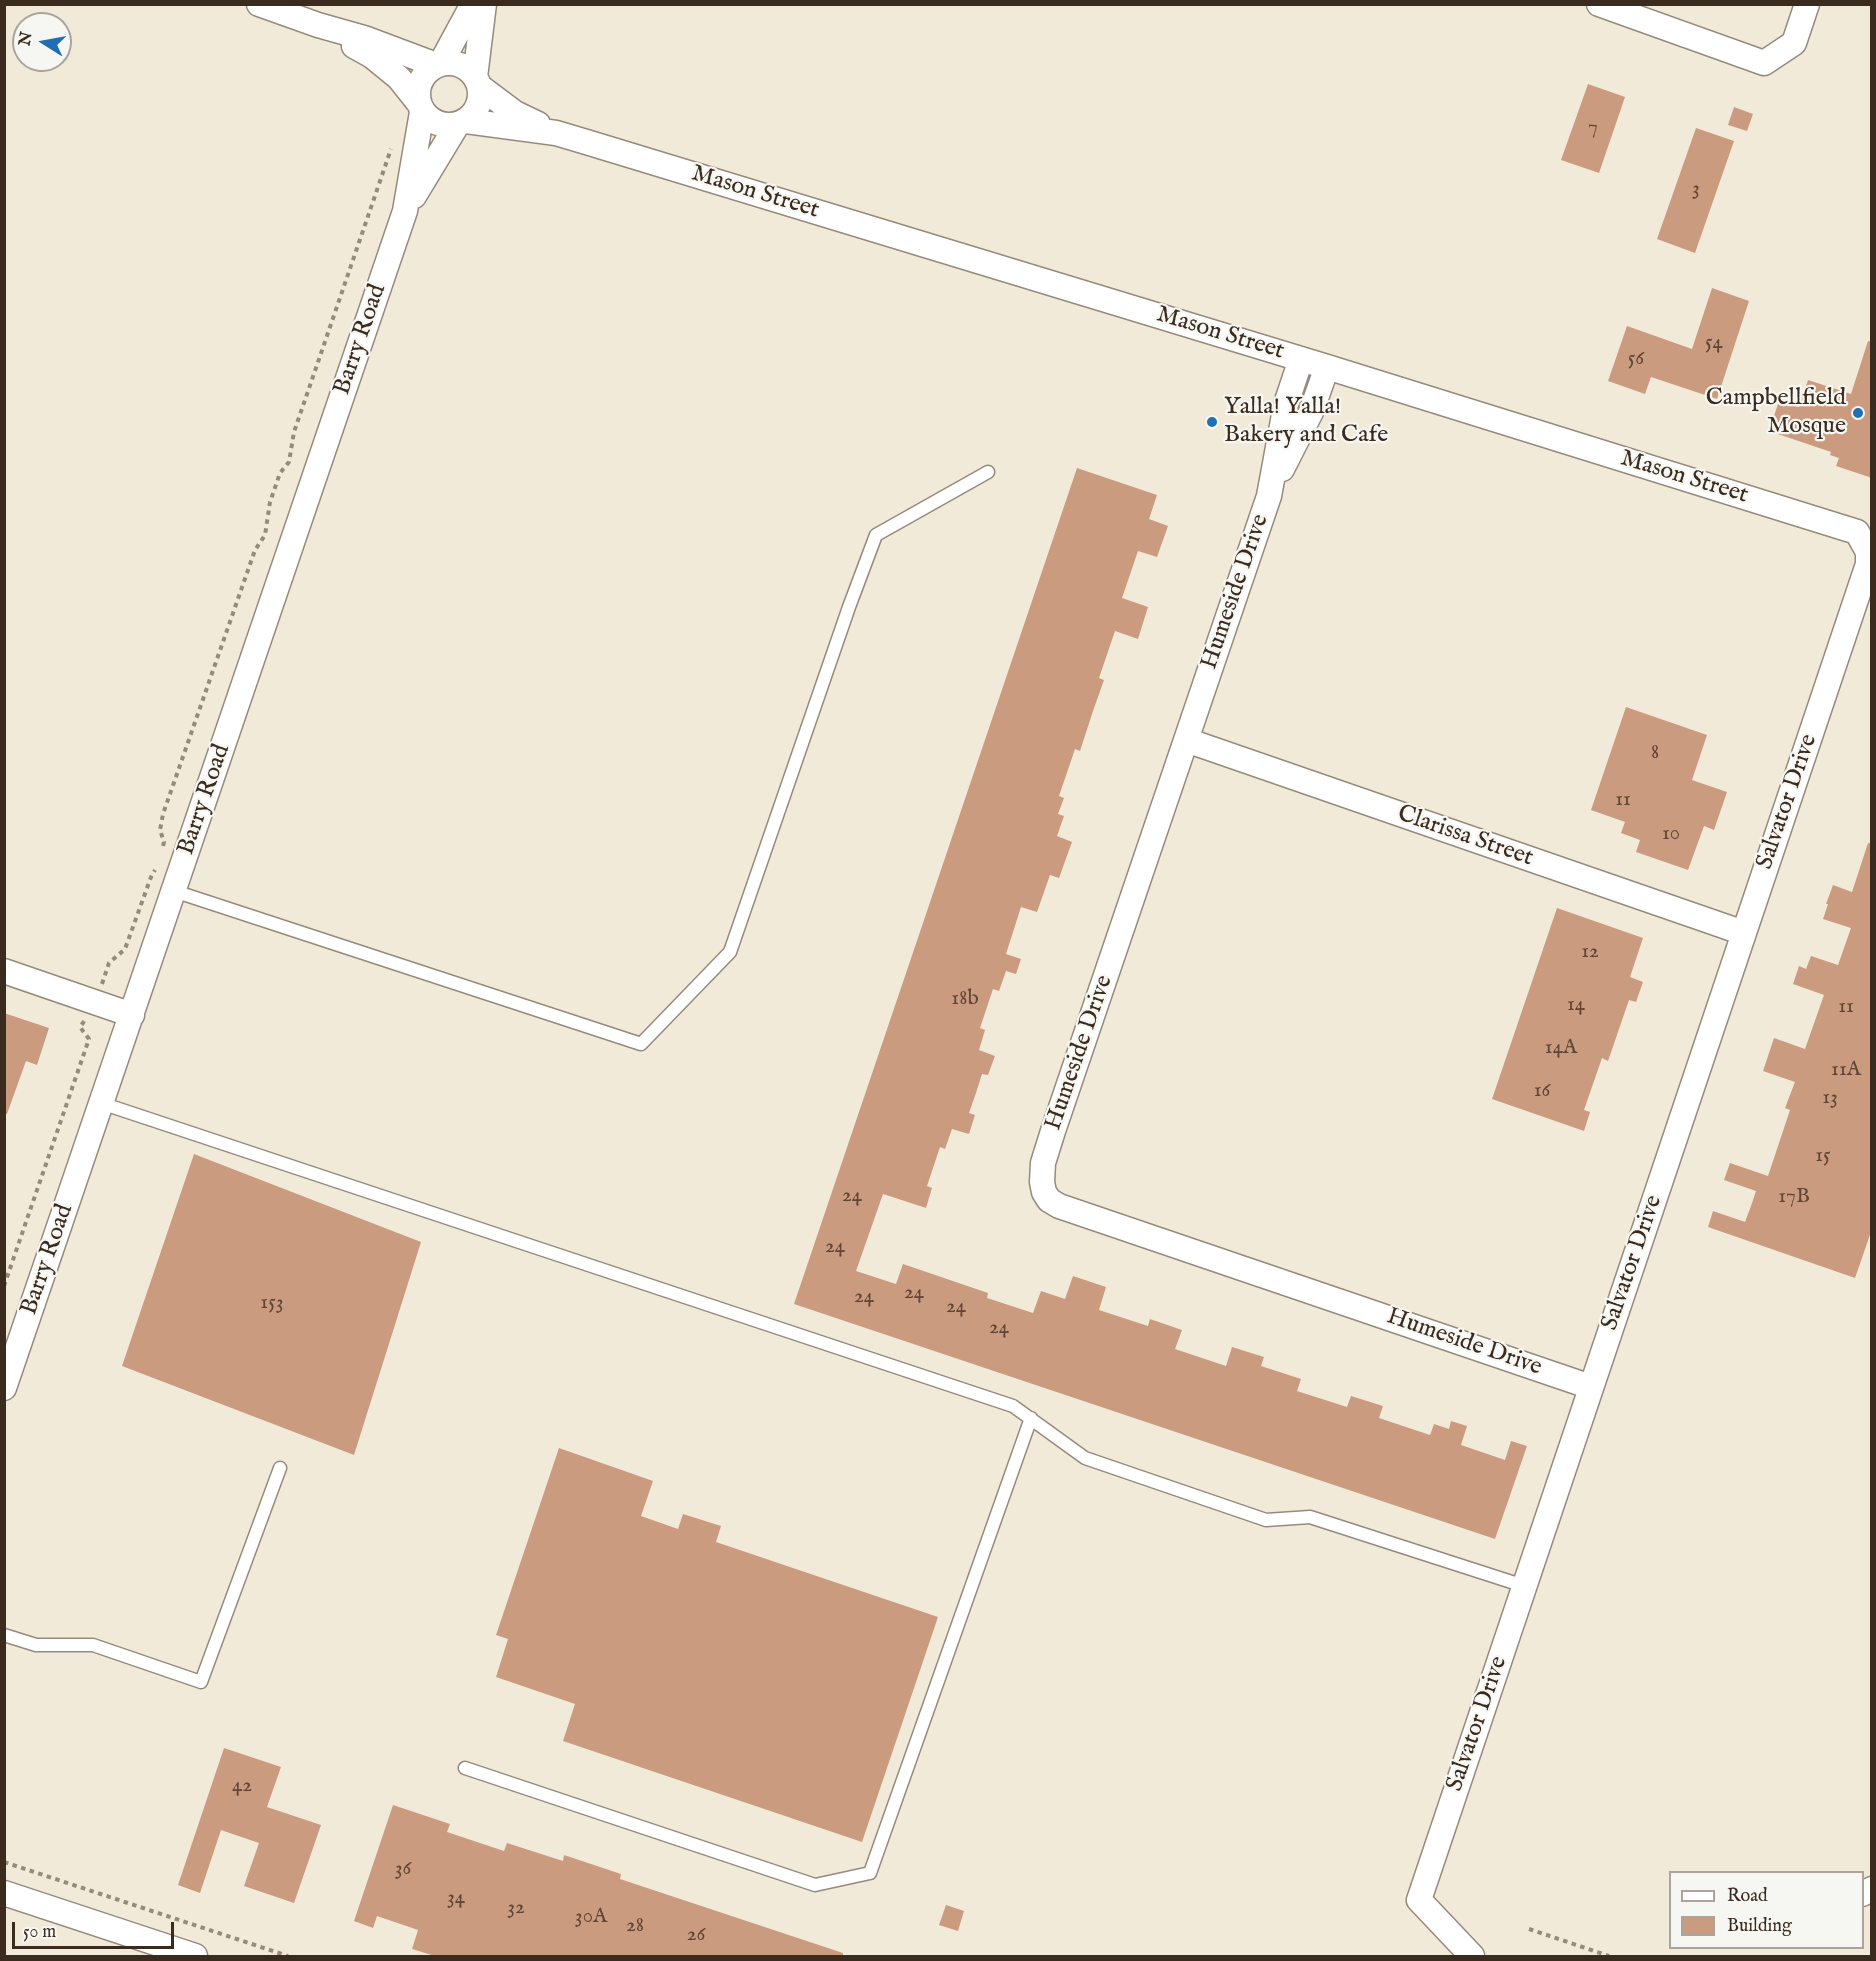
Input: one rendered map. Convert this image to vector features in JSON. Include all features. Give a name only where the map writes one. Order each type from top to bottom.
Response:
[{"type":"street","points":[[259,4],[439,64],[460,64],[477,82]]},
{"type":"street","points":[[420,107],[418,84],[423,76],[439,64],[473,4]]},
{"type":"street","points":[[318,25],[372,56],[399,78],[420,107],[437,124],[447,126],[461,123],[478,106],[480,96],[477,82],[484,4]]},
{"type":"street","points":[[1599,4],[1764,63],[1794,43],[1808,4]]},
{"type":"street","name":"Mason Street","points":[[477,82],[515,113],[556,133],[1301,359],[1857,532],[1870,552]]},
{"type":"street","name":"Barry Road","points":[[4,1388],[405,211],[420,107]]},
{"type":"street","name":"Mason Street","points":[[461,123],[556,133]]},
{"type":"street","name":"Barry Road","points":[[405,211],[461,123]]},
{"type":"street","name":"Humeside Drive","points":[[1301,359],[1286,404],[1269,496],[1053,1131],[1043,1163],[1044,1192],[1049,1200],[1059,1206],[1591,1387]]},
{"type":"street","points":[[1269,496],[1311,412],[1327,367]]},
{"type":"street","name":"Salvator Drive","points":[[1472,1956],[1419,1900],[1862,583],[1870,552]]},
{"type":"street","name":"Clarissa Street","points":[[1186,741],[1744,933]]},
{"type":"street","points":[[4,971],[132,1015]]},
{"type":"street","points":[[4,1893],[195,1956]]},
{"type":"lane","points":[[174,891],[641,1044],[730,952],[845,618],[876,535],[988,472]]},
{"type":"lane","points":[[101,1103],[1014,1406],[1085,1458],[1266,1520],[1310,1517],[1524,1586]]},
{"type":"lane","points":[[465,1768],[814,1885],[870,1873],[1031,1418]]},
{"type":"lane","points":[[4,1635],[36,1645],[93,1645],[201,1683],[280,1468]]},
{"type":"path","points":[[162,851],[164,842],[160,830],[163,814],[255,550],[265,536],[270,502],[280,473],[289,462],[294,432],[394,141]]},
{"type":"path","points":[[4,1286],[89,1039],[80,1027],[95,1003],[109,963],[125,949],[150,877],[157,868]]},
{"type":"path","points":[[4,1862],[288,1956]]},
{"type":"path","points":[[1529,1929],[1609,1956]]},
{"type":"building","points":[[1588,84],[1625,97],[1599,173],[1561,160]]},
{"type":"building","points":[[1734,107],[1753,114],[1747,131],[1728,125]]},
{"type":"building","points":[[1696,128],[1734,141],[1695,253],[1657,239]]},
{"type":"building","points":[[1712,288],[1749,301],[1717,399],[1651,377],[1645,394],[1608,381],[1627,326],[1692,349]]},
{"type":"building","points":[[1868,341],[1872,342],[1872,478],[1836,466],[1839,458],[1830,455],[1831,452],[1769,431],[1779,401],[1799,407],[1808,380],[1851,394]]},
{"type":"building","points":[[1077,468],[1157,495],[1149,519],[1168,526],[1157,557],[1138,551],[1122,598],[1148,607],[1138,639],[1115,631],[1099,678],[1104,680],[1080,751],[1075,749],[1059,796],[1064,798],[1058,814],[1064,816],[1057,836],[1072,842],[1059,878],[1050,875],[1037,912],[1021,907],[1006,954],[1021,959],[1016,974],[1006,971],[999,991],[993,989],[980,1028],[985,1030],[979,1050],[995,1056],[988,1075],[982,1074],[969,1113],[975,1115],[969,1134],[952,1129],[945,1149],[940,1147],[927,1186],[932,1188],[926,1208],[883,1194],[856,1271],[896,1284],[903,1264],[988,1293],[987,1298],[1033,1313],[1041,1291],[1065,1299],[1073,1276],[1106,1287],[1099,1310],[1148,1326],[1150,1319],[1182,1330],[1175,1349],[1226,1366],[1232,1347],[1264,1357],[1261,1366],[1301,1379],[1297,1391],[1347,1407],[1351,1396],[1383,1406],[1379,1418],[1430,1435],[1434,1424],[1449,1429],[1451,1421],[1467,1426],[1461,1445],[1505,1460],[1511,1441],[1527,1446],[1495,1539],[794,1304]]},
{"type":"building","points":[[1626,707],[1707,735],[1692,780],[1727,792],[1714,830],[1704,826],[1688,870],[1636,852],[1640,840],[1621,833],[1625,822],[1591,810]]},
{"type":"building","points":[[1868,843],[1872,844],[1872,1229],[1855,1278],[1708,1227],[1713,1211],[1745,1222],[1751,1206],[1756,1191],[1724,1180],[1730,1163],[1768,1176],[1790,1110],[1785,1108],[1795,1082],[1763,1071],[1774,1038],[1805,1049],[1824,995],[1793,984],[1799,966],[1806,969],[1811,956],[1838,965],[1851,928],[1823,919],[1828,904],[1826,904],[1833,885],[1852,892]]},
{"type":"building","points":[[1557,908],[1643,938],[1630,977],[1643,982],[1636,1002],[1629,1000],[1608,1061],[1602,1058],[1584,1110],[1590,1112],[1584,1131],[1492,1099]]},
{"type":"building","points":[[4,1013],[49,1028],[37,1065],[26,1061],[7,1114],[4,1114]]},
{"type":"building","points":[[194,1154],[421,1242],[354,1455],[122,1366]]},
{"type":"building","points":[[559,1448],[653,1481],[641,1516],[678,1529],[683,1514],[721,1526],[716,1542],[938,1617],[862,1842],[563,1741],[575,1704],[496,1677],[508,1639],[496,1635]]},
{"type":"building","points":[[224,1748],[281,1767],[267,1807],[321,1825],[294,1903],[244,1886],[259,1843],[221,1830],[200,1893],[178,1885]]},
{"type":"building","points":[[393,1805],[450,1824],[447,1832],[504,1851],[507,1843],[563,1861],[564,1855],[621,1874],[620,1879],[843,1953],[843,1956],[435,1956],[412,1949],[418,1930],[377,1916],[373,1928],[354,1921]]},
{"type":"building","points":[[946,1905],[964,1911],[958,1931],[939,1925]]},
{"type":"place","name":"Campbellfield Mosque","points":[[1858,413]]},
{"type":"place","name":"Yalla! Yalla! Bakery and Cafe","points":[[1212,422]]}]
